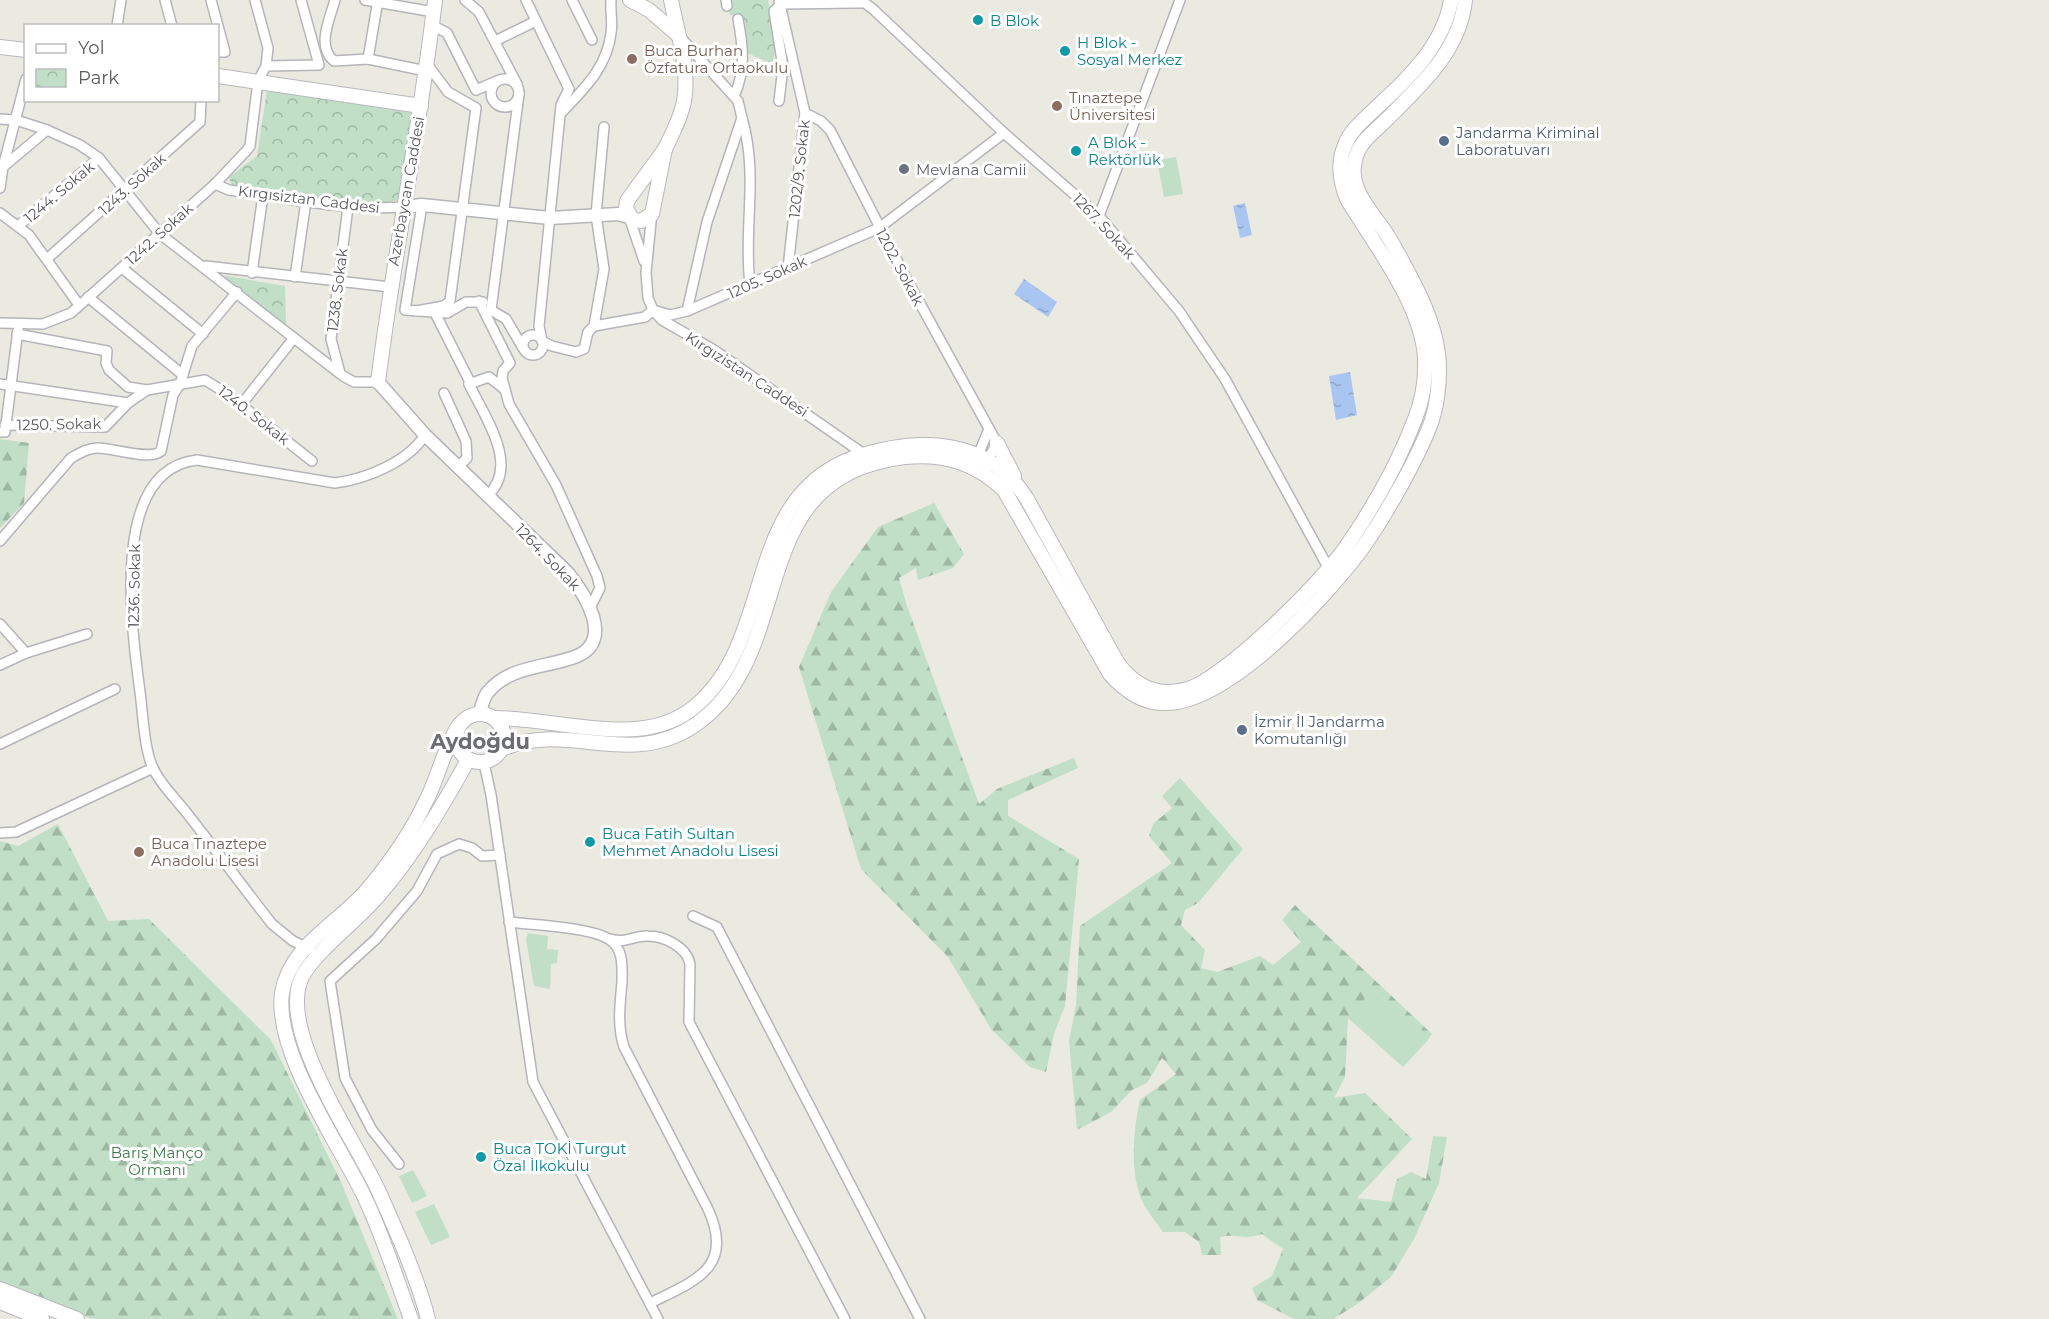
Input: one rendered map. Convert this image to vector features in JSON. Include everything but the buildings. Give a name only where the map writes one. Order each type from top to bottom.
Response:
[{"type":"main road","points":[[630,0],[649,10],[678,35]]},
{"type":"main road","points":[[665,149],[630,197],[626,205],[629,218],[641,221],[649,217],[653,210],[665,149],[684,101],[685,76],[671,0]]},
{"type":"main road","points":[[997,443],[1117,662],[1134,681],[1154,691],[1190,689],[1212,676],[1265,632],[1329,568],[1346,547],[1390,473],[1415,421],[1425,375],[1425,353],[1419,330],[1391,268],[1347,199],[1341,177],[1341,156],[1345,144],[1359,124],[1406,79],[1429,51],[1445,24],[1451,0]]},
{"type":"main road","points":[[980,463],[1010,497],[1110,674],[1131,694],[1161,704],[1200,696],[1249,664],[1288,630],[1359,553],[1409,469],[1431,422],[1438,393],[1439,367],[1431,327],[1420,297],[1390,239],[1358,189],[1353,168],[1364,140],[1419,87],[1443,58],[1458,31],[1465,0]]},
{"type":"main road","name":"Azerbaycan Caddesi","points":[[378,382],[390,287],[421,106],[434,12]]},
{"type":"main road","points":[[0,47],[24,50]]},
{"type":"main road","points":[[219,76],[421,106]]},
{"type":"main road","points":[[630,197],[644,195],[651,201],[653,210]]},
{"type":"main road","points":[[411,1319],[365,1198],[300,1072],[288,1040],[282,1010],[284,985],[292,966],[306,948],[354,905],[400,846],[428,799],[449,741],[459,725],[471,715],[479,714],[494,718],[635,730],[670,722],[690,710],[712,689],[732,660],[779,525],[793,501],[831,469],[869,458],[932,456],[980,463],[1011,476],[1027,499]]},
{"type":"main road","points":[[502,749],[537,738],[647,745],[670,739],[702,720],[724,698],[742,671],[787,546],[802,513],[818,494],[869,458]]},
{"type":"main road","points":[[459,725],[456,732],[457,748],[468,760],[484,763],[498,755],[502,749],[503,732],[494,718]]},
{"type":"main road","points":[[428,1319],[380,1192],[316,1072],[302,1035],[298,988],[307,970],[369,908],[394,877],[468,760]]},
{"type":"main road","points":[[0,1289],[20,1310],[77,1319]]},
{"type":"main road","points":[[0,1302],[42,1319]]},
{"type":"street","points":[[117,24],[121,0]]},
{"type":"street","points":[[165,0],[171,24]]},
{"type":"street","points":[[211,0],[216,24]]},
{"type":"street","points":[[255,0],[268,48],[266,66],[258,81]]},
{"type":"street","points":[[301,0],[319,65]]},
{"type":"street","points":[[334,61],[329,57],[324,42],[335,0]]},
{"type":"street","points":[[365,0],[434,12],[476,90],[505,78],[518,89]]},
{"type":"street","points":[[466,1],[479,12],[518,89],[490,310],[506,319],[523,348],[530,355],[537,355],[543,347],[539,326],[562,100],[569,89],[526,0]]},
{"type":"street","points":[[572,0],[592,40]]},
{"type":"street","points":[[562,112],[591,82],[601,67],[612,30],[611,0]]},
{"type":"street","points":[[1099,216],[1180,0]]},
{"type":"street","points":[[368,59],[377,1]]},
{"type":"street","points":[[779,101],[783,68],[774,11],[780,2]]},
{"type":"street","name":"1267. Sokak","points":[[780,2],[865,3],[1004,133],[1099,216],[1179,311],[1226,379],[1329,568]]},
{"type":"street","name":"1202/9. Sokak","points":[[780,2],[805,113],[788,268]]},
{"type":"street","points":[[734,96],[740,80],[743,59],[738,19]]},
{"type":"street","points":[[495,41],[536,21]]},
{"type":"street","points":[[678,35],[738,101],[749,147],[752,174],[746,243],[750,285]]},
{"type":"street","points":[[266,66],[319,65],[334,61],[368,59],[426,68],[448,92],[476,108],[511,106],[518,89]]},
{"type":"street","name":"1242. Sokak","points":[[0,323],[18,329],[56,321],[79,305],[122,268],[215,184],[250,146],[258,81]]},
{"type":"street","points":[[497,81],[491,92],[497,105]]},
{"type":"street","points":[[0,188],[3,167],[24,87]]},
{"type":"street","name":"1243. Sokak","points":[[48,258],[126,191],[200,122],[201,102]]},
{"type":"street","points":[[416,311],[444,306],[450,302],[476,108]]},
{"type":"street","name":"1202. Sokak","points":[[805,113],[821,121],[830,130],[879,228],[997,443]]},
{"type":"street","points":[[687,311],[707,222],[742,118]]},
{"type":"street","points":[[0,119],[16,120],[47,130],[80,145],[99,158],[160,234],[204,265],[340,373],[354,382],[378,382]]},
{"type":"street","points":[[594,326],[604,269],[596,215],[604,127]]},
{"type":"street","points":[[3,167],[47,130]]},
{"type":"street","name":"1205. Sokak","points":[[653,310],[669,315],[687,311],[879,228],[1004,133]]},
{"type":"street","name":"1244. Sokak","points":[[18,226],[99,158]]},
{"type":"street","name":"Kırgısiztan Caddesi","points":[[215,184],[229,190],[348,207],[372,209],[403,207]]},
{"type":"street","points":[[252,273],[263,195]]},
{"type":"street","points":[[596,215],[624,204],[630,197]]},
{"type":"street","points":[[295,277],[306,201]]},
{"type":"street","points":[[422,205],[405,310],[447,314],[466,302],[491,303]]},
{"type":"street","points":[[403,207],[422,205],[550,218],[624,214],[629,218],[646,272]]},
{"type":"street","name":"1238. Sokak","points":[[340,373],[331,339],[348,207]]},
{"type":"street","points":[[523,348],[525,339],[531,335],[538,336],[552,346],[580,352],[587,343],[588,332],[594,326],[645,317],[653,310],[648,298],[646,272],[653,210]]},
{"type":"street","points":[[0,213],[18,226],[48,258],[79,305]]},
{"type":"street","points":[[204,265],[252,273],[390,287]]},
{"type":"street","points":[[122,268],[203,333]]},
{"type":"street","points":[[0,541],[71,458],[83,451],[99,448],[157,454],[161,451],[173,395],[192,346],[237,292]]},
{"type":"street","points":[[88,297],[181,379]]},
{"type":"street","points":[[479,301],[510,363],[503,371],[504,390],[513,414],[556,485],[594,569],[600,588],[590,608]]},
{"type":"street","name":"Kırgızistan Caddesi","points":[[653,310],[662,320],[714,350],[869,458]]},
{"type":"street","points":[[435,313],[495,439],[501,461],[499,485],[488,496]]},
{"type":"street","points":[[3,428],[18,329],[107,351],[106,363],[115,377],[128,387],[147,390]]},
{"type":"street","points":[[241,405],[294,338]]},
{"type":"street","points":[[469,382],[489,377],[504,390]]},
{"type":"street","name":"1240. Sokak","points":[[147,390],[181,379],[205,380],[312,461]]},
{"type":"street","name":"1264. Sokak","points":[[378,382],[425,435],[567,573],[590,608],[595,629],[593,640],[585,650],[574,657],[523,669],[506,679],[487,693],[479,714]]},
{"type":"street","points":[[0,384],[128,404]]},
{"type":"street","name":"1250. Sokak","points":[[3,428],[105,427],[128,404],[147,390]]},
{"type":"street","points":[[444,393],[467,445],[466,458],[458,467]]},
{"type":"street","points":[[980,463],[989,429]]},
{"type":"street","name":"1236. Sokak","points":[[321,954],[306,948],[272,924],[153,768],[131,620],[133,553],[140,509],[148,491],[168,470],[182,462],[197,460],[335,483],[347,482],[399,460],[425,435]]},
{"type":"street","points":[[980,463],[997,443]]},
{"type":"street","points":[[157,454],[168,470]]},
{"type":"street","points":[[0,624],[26,653]]},
{"type":"street","points":[[0,665],[26,653],[87,634]]},
{"type":"street","points":[[0,744],[115,689]]},
{"type":"street","points":[[484,763],[535,1087],[658,1319]]},
{"type":"street","points":[[0,833],[16,832],[153,768]]},
{"type":"street","points":[[399,1164],[372,1130],[345,1078],[330,981],[376,939],[417,891],[437,854],[442,850],[459,844],[472,848],[482,856],[500,855]]},
{"type":"street","points":[[693,916],[717,927],[920,1319]]},
{"type":"street","points":[[509,922],[589,932],[624,942],[651,936],[681,947],[688,955],[690,964],[689,1022],[845,1319]]},
{"type":"street","points":[[610,939],[618,948],[622,960],[620,1016],[624,1047],[708,1209],[716,1233],[716,1252],[706,1272],[697,1280],[650,1303]]},
{"type":"green space","points":[[727,0],[768,0],[776,42],[773,64],[747,53],[745,22],[742,15],[730,15]]},
{"type":"green space","points":[[268,83],[414,108],[400,200],[373,204],[232,186],[229,177],[257,156]]},
{"type":"green space","points":[[1176,157],[1183,194],[1164,197],[1157,160]]},
{"type":"green space","points":[[224,277],[285,286],[286,325]]},
{"type":"green space","points":[[0,439],[29,443],[24,503],[0,528]]},
{"type":"green space","points":[[934,503],[964,554],[953,568],[918,580],[916,568],[899,578],[907,606],[979,804],[997,789],[1074,758],[1078,768],[1008,800],[1008,816],[1079,859],[1065,1006],[1054,1034],[1046,1072],[1030,1067],[991,1029],[948,957],[861,869],[799,667],[831,592],[878,527]]},
{"type":"green space","points":[[1180,778],[1243,849],[1198,903],[1185,910],[1181,925],[1205,950],[1201,968],[1217,972],[1260,956],[1273,965],[1301,942],[1282,920],[1295,905],[1432,1034],[1428,1040],[1374,991],[1348,1019],[1345,1077],[1334,1098],[1365,1093],[1412,1139],[1357,1198],[1391,1202],[1397,1179],[1411,1172],[1426,1179],[1433,1136],[1447,1137],[1439,1183],[1414,1239],[1391,1277],[1356,1305],[1333,1319],[1294,1319],[1257,1300],[1252,1288],[1272,1276],[1283,1249],[1262,1234],[1250,1237],[1220,1237],[1221,1255],[1202,1255],[1199,1242],[1185,1232],[1163,1232],[1144,1205],[1134,1167],[1136,1125],[1140,1100],[1176,1074],[1162,1058],[1147,1083],[1132,1090],[1111,1112],[1077,1130],[1069,1041],[1076,1005],[1080,926],[1172,863],[1149,836],[1153,824],[1172,808],[1162,796]]},
{"type":"green space","name":"Barış Manço Ormanı","points":[[58,824],[108,921],[149,919],[271,1040],[341,1182],[398,1319],[92,1319],[0,1284],[0,841],[18,846]]},
{"type":"green space","points":[[528,933],[548,936],[547,949],[558,950],[557,963],[551,964],[550,989],[534,986],[526,939]]},
{"type":"green space","points":[[1373,990],[1428,1040],[1403,1067],[1348,1018]]},
{"type":"green space","points":[[413,1170],[427,1196],[412,1203],[399,1176]]},
{"type":"green space","points":[[434,1204],[450,1237],[431,1245],[415,1212]]},
{"type":"water","points":[[1245,203],[1252,235],[1240,238],[1233,206]]},
{"type":"water","points":[[1024,279],[1057,302],[1048,317],[1014,294]]},
{"type":"water","points":[[1350,372],[1357,415],[1336,420],[1329,376]]},
{"type":"place","name":"B Blok","points":[[978,20]]},
{"type":"place","name":"H Blok - Sosyal Merkez","points":[[1065,51]]},
{"type":"place","name":"Buca Burhan Özfatura Ortaokulu","points":[[632,59]]},
{"type":"place","name":"Tınaztepe Üniversitesi","points":[[1057,106]]},
{"type":"place","name":"Jandarma Kriminal Laboratuvarı","points":[[1444,141]]},
{"type":"place","name":"A Blok - Rektörlük","points":[[1076,151]]},
{"type":"place","name":"Mevlana Camii","points":[[904,169]]},
{"type":"place","name":"İzmir İl Jandarma Komutanlığı","points":[[1242,730]]},
{"type":"place","name":"Buca Fatih Sultan Mehmet Anadolu Lisesi","points":[[590,842]]},
{"type":"place","name":"Buca Tınaztepe Anadolu Lisesi","points":[[139,852]]},
{"type":"place","name":"Buca TOKİ Turgut Özal İlkokulu","points":[[481,1157]]},
{"type":"district","name":"Aydoğdu","points":[[480,741]]}]
